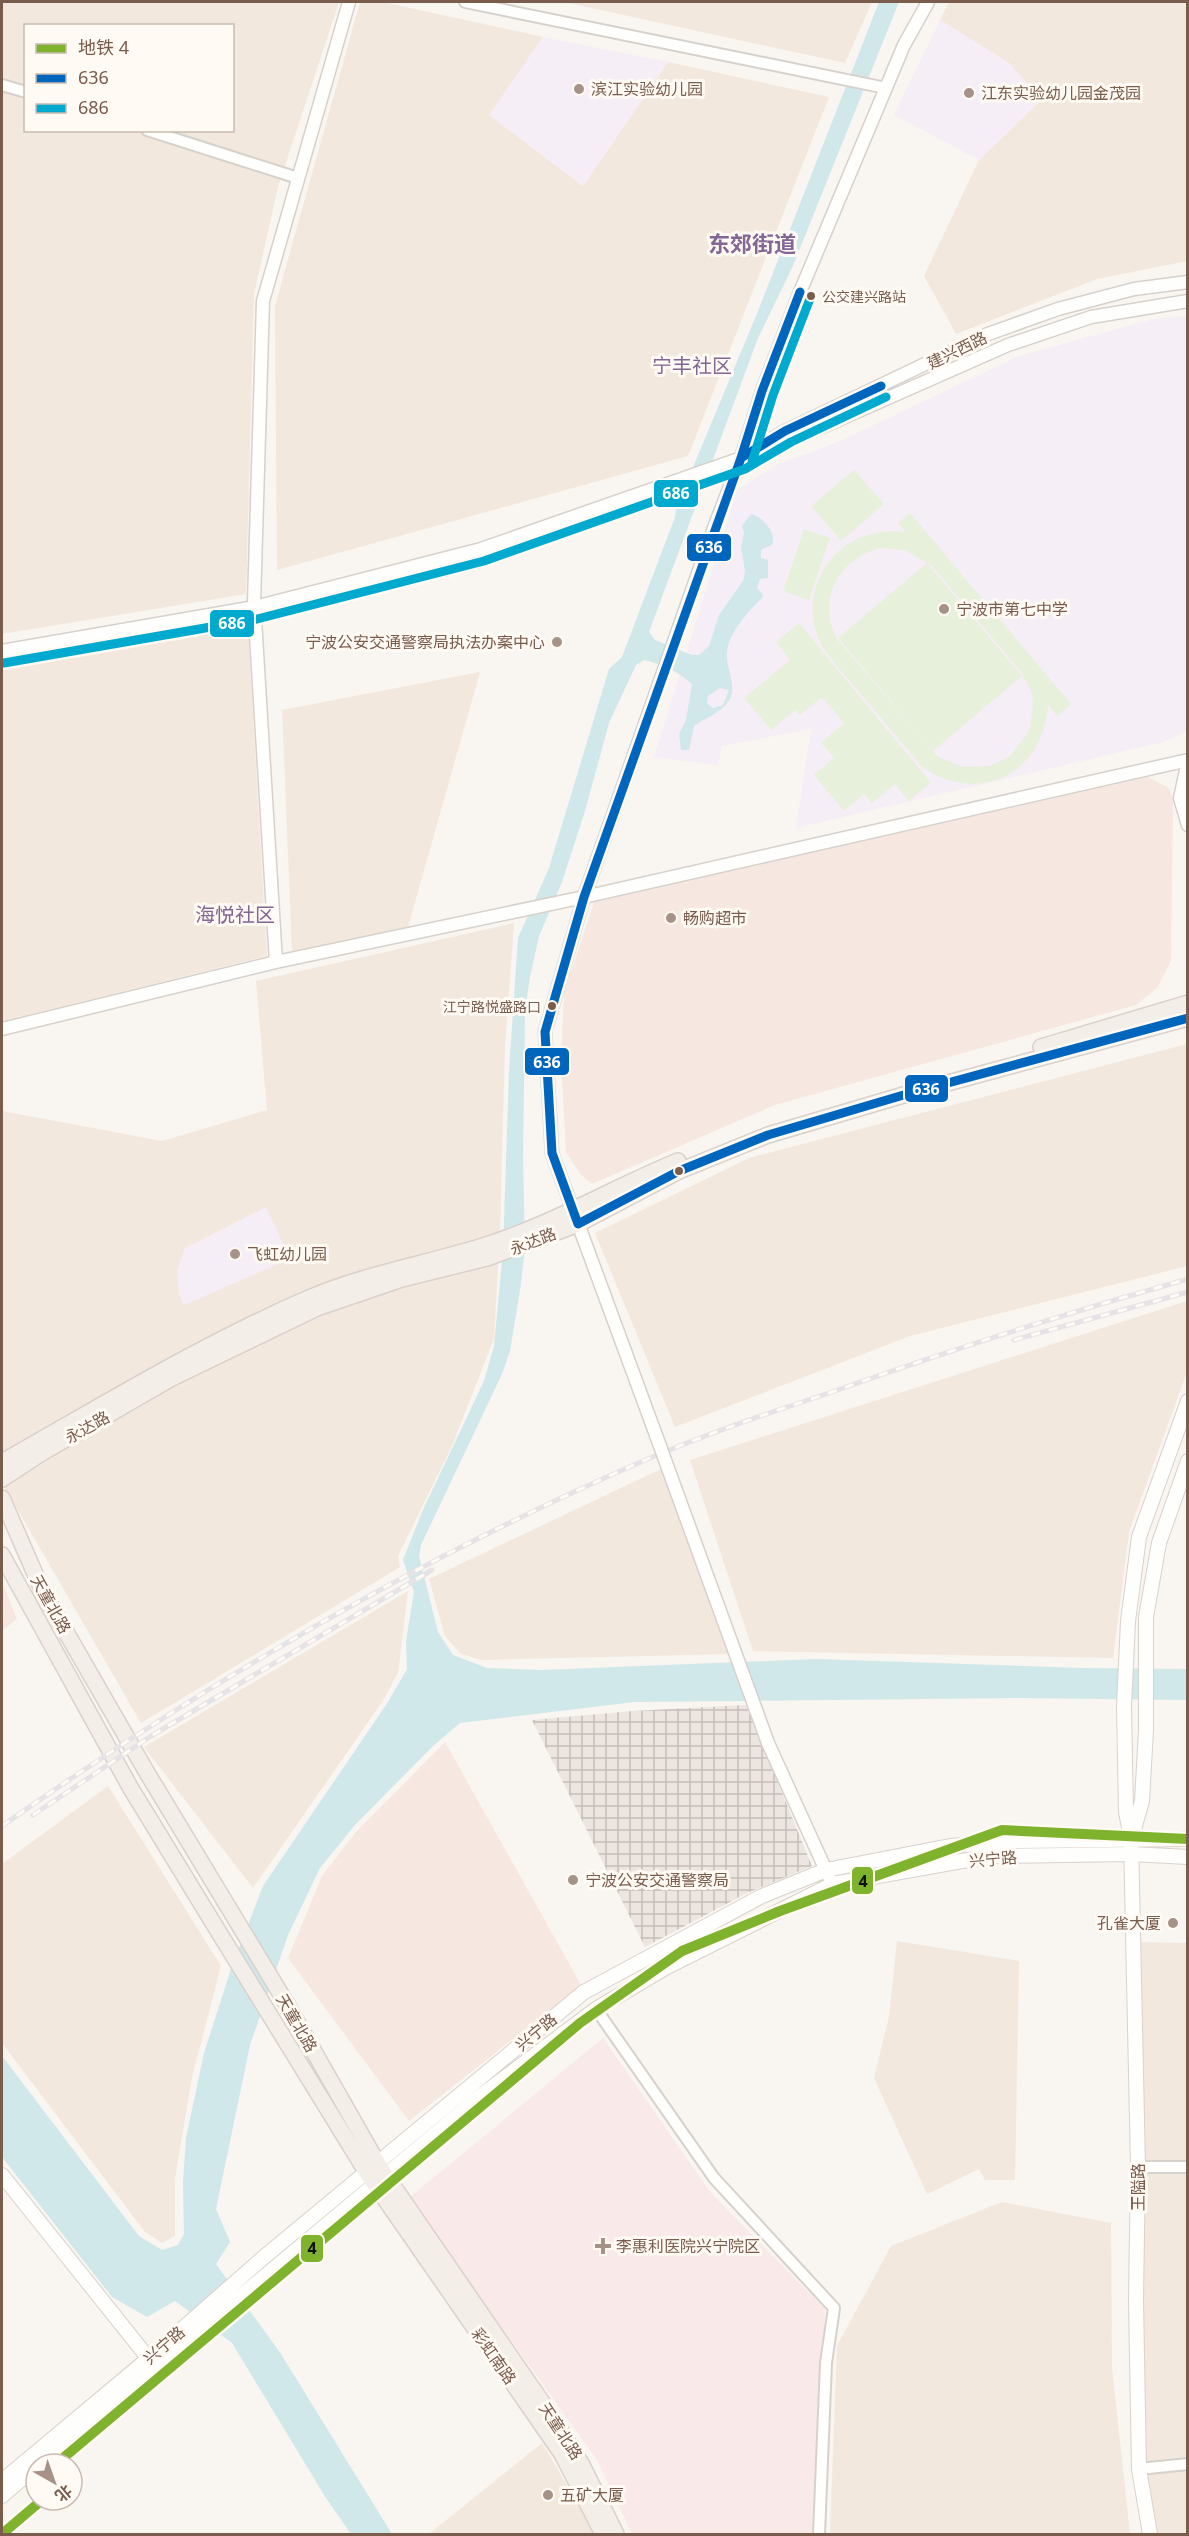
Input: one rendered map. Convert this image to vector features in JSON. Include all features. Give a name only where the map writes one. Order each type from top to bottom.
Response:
[{"type":"main road","name":"永达路","points":[[576,1218],[673,1163],[763,1127],[1188,1003]]},
{"type":"main road","name":"永达路","points":[[2,1479],[172,1378],[317,1308],[485,1252],[576,1218],[679,1171],[768,1135],[896,1097],[1188,1018]]},
{"type":"main road","name":"永达路","points":[[2,1462],[202,1348],[312,1296],[398,1267],[485,1252]]},
{"type":"main road","points":[[1131,1838],[1126,1812],[1124,1706],[1126,1659],[1139,1537],[1188,1401]]},
{"type":"main road","points":[[1131,1838],[1142,1801],[1146,1706],[1146,1617],[1160,1543],[1188,1461]]},
{"type":"main road","name":"天童北路","points":[[2,1498],[43,1592],[279,1992],[376,2174]]},
{"type":"main road","name":"天童北路","points":[[2,1555],[130,1786],[215,1926],[376,2174],[555,2421],[582,2465],[616,2535]]},
{"type":"main road","name":"王隘路","points":[[1131,1838],[1138,2167],[1136,2300],[1139,2469],[1150,2535]]},
{"type":"main road","name":"兴宁路","points":[[53,2452],[152,2363],[376,2174],[584,1992],[762,1896],[826,1870],[950,1846],[1016,1841],[1188,1839]]},
{"type":"main road","name":"兴宁路","points":[[376,2174],[596,2009],[665,1968],[833,1884],[990,1856],[1131,1854],[1188,1857]]},
{"type":"main road","name":"彩虹南路","points":[[376,2174],[562,2454],[603,2535]]},
{"type":"main road","points":[[2,2175],[152,2363]]},
{"type":"main road","name":"兴宁路","points":[[2,2481],[152,2363]]},
{"type":"main road","points":[[2,2496],[24,2478]]},
{"type":"street","points":[[276,962],[255,607],[262,301],[349,2]]},
{"type":"street","points":[[465,2],[883,88]]},
{"type":"street","points":[[833,1884],[768,1743],[552,1153],[545,1032],[584,897],[711,536],[741,458],[762,391],[883,88],[928,2]]},
{"type":"street","points":[[2,85],[24,91]]},
{"type":"street","points":[[153,132],[298,178]]},
{"type":"street","name":"建兴西路","points":[[741,458],[785,431],[988,334],[1058,309],[1123,291],[1188,282]]},
{"type":"street","name":"建兴西路","points":[[2,651],[255,607],[481,549],[793,440],[1008,345],[1091,317],[1188,301]]},
{"type":"street","points":[[2,1029],[276,962],[584,897],[1188,761],[1180,798],[1188,825]]},
{"type":"street","points":[[596,2009],[714,2178],[834,2308],[826,2363],[819,2535]]},
{"type":"street","points":[[1138,2167],[1188,2167]]},
{"type":"street","points":[[1139,2469],[1188,2464]]},
{"type":"shaded area","points":[[2,2],[339,2],[278,187],[254,294],[246,594],[2,634]]},
{"type":"shaded area","points":[[360,2],[383,2],[543,37],[490,115],[583,186],[668,62],[829,97],[688,456],[277,570],[275,306]]},
{"type":"shaded area","points":[[564,2],[872,2],[845,63]]},
{"type":"shaded area","points":[[949,2],[1187,2],[1187,261],[1097,279],[956,334],[924,276],[979,160],[1041,100],[1009,63],[940,20]]},
{"type":"shaded area","name":"江东实验幼儿园金茂园","points":[[940,20],[1009,63],[1041,100],[979,160],[894,115]]},
{"type":"shaded area","name":"滨江实验幼儿园","points":[[543,37],[668,62],[583,186],[489,115]]},
{"type":"shaded area","name":"宁波市第七中学","points":[[1187,316],[1188,728],[1181,734],[1163,742],[796,828],[811,729],[722,746],[718,765],[654,757],[737,490],[776,465],[840,441],[1019,356],[1153,319]]},
{"type":"shaded area","points":[[247,615],[267,956],[2,1021],[2,660]]},
{"type":"shaded area","points":[[480,672],[408,927],[292,951],[282,710]]},
{"type":"shaded area","points":[[1148,777],[1169,788],[1173,801],[1171,961],[1157,988],[1136,1005],[775,1105],[592,1184],[580,1174],[566,1152],[561,1059],[564,993],[594,902]]},
{"type":"shaded area","points":[[514,923],[505,1045],[500,1230],[494,1339],[451,1448],[398,1556],[400,1567],[141,1723],[4,1486],[2,1475],[2,1111],[162,1141],[267,1110],[256,981]]},
{"type":"shaded area","points":[[1187,1044],[1187,1266],[910,1336],[675,1427],[595,1233],[749,1158]]},
{"type":"shaded area","name":"飞虹幼儿园","points":[[266,1207],[290,1259],[184,1305],[179,1294],[177,1271],[185,1248]]},
{"type":"shaded area","points":[[1187,1301],[1187,1372],[1129,1532],[1113,1658],[753,1651],[690,1460]]},
{"type":"shaded area","points":[[663,1468],[729,1654],[481,1660],[461,1654],[445,1636],[429,1579]]},
{"type":"shaded area","points":[[2,1582],[17,1619],[2,1631]]},
{"type":"shaded area","points":[[408,1591],[398,1673],[382,1702],[253,1888],[144,1747]]},
{"type":"shaded area","points":[[746,1705],[812,1866],[747,1893],[645,1947],[532,1720],[633,1711]]},
{"type":"shaded area","points":[[445,1742],[581,1985],[409,2121],[288,1958],[322,1876],[356,1832]]},
{"type":"shaded area","points":[[108,1786],[221,1966],[192,2077],[175,2178],[175,2236],[162,2243],[145,2232],[2,2043],[2,1864]]},
{"type":"shaded area","points":[[897,1941],[1019,1961],[1015,2180],[985,2180],[979,2169],[927,2194],[874,2078],[889,2017]]},
{"type":"shaded area","points":[[1140,1942],[1187,1943],[1187,2534],[1154,2534],[1141,2472]]},
{"type":"shaded area","name":"李惠利医院兴宁院区","points":[[603,2038],[711,2193],[825,2309],[817,2534],[632,2534],[597,2460],[409,2198]]},
{"type":"shaded area","points":[[1002,2202],[1111,2223],[1112,2368],[1130,2534],[830,2534],[837,2346],[891,2246]]},
{"type":"shaded area","points":[[542,2443],[596,2534],[429,2534]]},
{"type":"green space","points":[[854,470],[884,504],[841,541],[811,506]]},
{"type":"green space","points":[[910,513],[1071,704],[1057,716],[1048,705],[1044,729],[1034,749],[1021,765],[1004,777],[985,783],[964,783],[943,778],[921,766],[832,660],[816,632],[812,612],[815,591],[822,572],[834,556],[849,543],[867,535],[906,532],[898,523]],"holes":[[[880,548],[904,550],[931,565],[1021,672],[1031,691],[1033,704],[1030,729],[1010,756],[990,766],[963,767],[938,757],[837,639],[831,624],[829,609],[831,596],[835,583],[843,571],[853,561]]]},
{"type":"green space","points":[[804,529],[830,538],[809,600],[783,591]]},
{"type":"green space","points":[[927,563],[1022,676],[933,751],[838,638]]},
{"type":"green space","points":[[799,623],[931,783],[909,801],[895,784],[872,803],[864,794],[844,811],[814,775],[834,758],[821,743],[844,723],[822,697],[800,715],[795,710],[771,730],[744,698],[790,660],[776,642]]},
{"type":"water","points":[[879,2],[899,2],[792,268],[758,338],[649,632],[655,640],[692,655],[699,655],[709,646],[719,615],[743,581],[745,571],[741,547],[744,533],[742,526],[751,514],[760,519],[768,526],[773,539],[773,544],[761,550],[761,558],[768,560],[768,578],[760,579],[757,588],[763,594],[762,598],[731,637],[727,658],[732,684],[731,696],[720,710],[694,726],[689,750],[681,750],[679,734],[686,720],[692,684],[676,672],[656,663],[644,660],[636,665],[609,723],[585,811],[562,882],[539,936],[525,1011],[523,1155],[525,1247],[521,1284],[510,1351],[502,1374],[421,1545],[419,1556],[438,1632],[453,1655],[487,1668],[542,1670],[816,1659],[1083,1668],[1187,1669],[1187,1700],[1020,1698],[634,1702],[460,1723],[433,1746],[355,1825],[320,1868],[288,1935],[250,2045],[216,2209],[230,2242],[216,2264],[281,2354],[392,2534],[351,2534],[326,2498],[232,2343],[175,2301],[147,2317],[112,2297],[2,2157],[2,2056],[139,2236],[162,2250],[178,2245],[184,2234],[183,2182],[186,2138],[204,2053],[232,1966],[263,1886],[388,1702],[407,1669],[406,1641],[414,1592],[403,1560],[422,1512],[484,1381],[494,1346],[503,1250],[509,1071],[518,938],[549,868],[609,669],[622,657],[675,517],[679,493],[691,472],[758,311]],"holes":[[[720,688],[729,690],[723,705],[713,708],[707,703],[708,696]]]},
{"type":"railway","points":[[2,1826],[155,1723],[313,1627],[394,1582],[559,1499],[666,1451],[758,1417],[1007,1333],[1188,1279]]},
{"type":"railway","points":[[1014,1340],[1188,1292]]},
{"type":"railway","points":[[33,1815],[151,1736],[432,1570]]},
{"type":"metro line","name":"4","points":[[70,2452],[580,2023],[682,1951],[780,1911],[1002,1830],[1188,1839]]},
{"type":"metro line","name":"4","points":[[2,2534],[28,2512]]},
{"type":"transit line","name":"636","points":[[800,292],[762,391],[741,458],[584,897],[545,1032],[552,1153],[578,1224],[679,1171],[768,1135],[907,1094],[1188,1018]]},
{"type":"transit line","name":"686","points":[[752,462],[773,395],[811,296]]},
{"type":"transit line","name":"636","points":[[741,458],[785,431],[881,386]]},
{"type":"transit line","name":"686","points":[[4,663],[257,619],[484,561],[745,469],[791,442],[886,397]]},
{"type":"place","name":"滨江实验幼儿园","points":[[579,89]]},
{"type":"place","name":"江东实验幼儿园金茂园","points":[[969,93]]},
{"type":"place","name":"公交建兴路站","points":[[811,296]]},
{"type":"place","name":"宁波市第七中学","points":[[944,609]]},
{"type":"place","name":"宁波公安交通警察局执法办案中心","points":[[557,642]]},
{"type":"place","name":"畅购超市","points":[[671,918]]},
{"type":"place","name":"江宁路悦盛路口","points":[[552,1006]]},
{"type":"place","name":"飞虹幼儿园","points":[[235,1254]]},
{"type":"place","name":"宁波公安交通警察局","points":[[573,1880]]},
{"type":"place","name":"孔雀大厦","points":[[1173,1923]]},
{"type":"place","name":"李惠利医院兴宁院区","points":[[603,2246]]},
{"type":"place","name":"五矿大厦","points":[[548,2495]]},
{"type":"district","name":"东郊街道","points":[[752,243]]},
{"type":"district","name":"宁丰社区","points":[[692,365]]},
{"type":"district","name":"海悦社区","points":[[235,914]]}]
